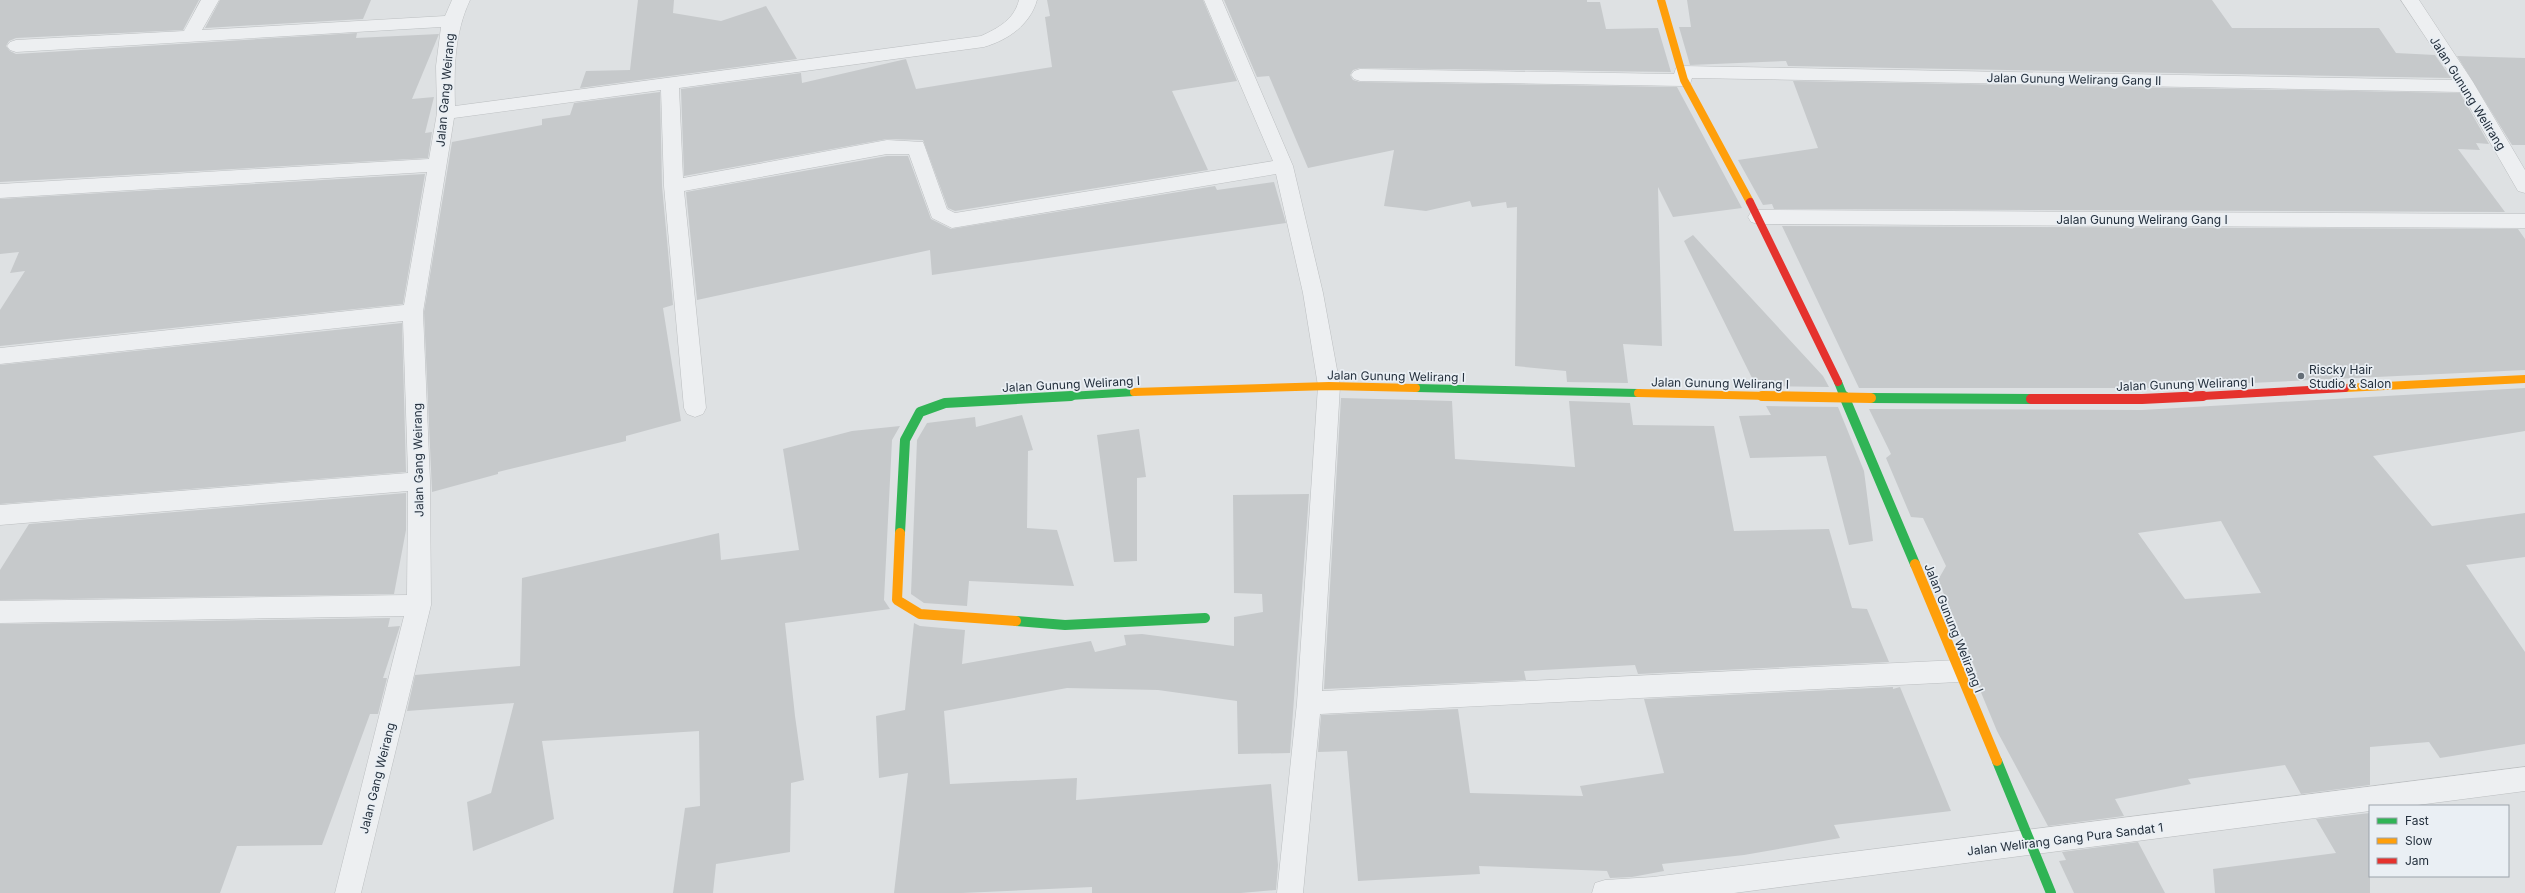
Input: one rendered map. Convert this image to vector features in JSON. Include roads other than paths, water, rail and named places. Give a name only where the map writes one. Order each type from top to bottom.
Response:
[{"type":"street","points":[[191,34],[210,0]]},
{"type":"street","points":[[16,46],[191,34],[451,21],[462,0]]},
{"type":"street","points":[[446,112],[670,84],[984,41],[1003,32],[1018,21],[1027,7],[1028,0]]},
{"type":"street","points":[[1213,0],[1284,166],[1313,293],[1329,386],[1309,703],[1290,893]]},
{"type":"street","points":[[1661,0],[1683,76],[1758,217],[1846,398]]},
{"type":"street","name":"Jalan Gunung Welirang","points":[[2410,0],[2467,86],[2525,186]]},
{"type":"street","name":"Jalan Gang Weirang","points":[[348,893],[420,605],[419,481],[413,312],[439,165],[446,112],[445,66],[451,21]]},
{"type":"street","name":"Jalan Gunung Welirang Gang II","points":[[1360,75],[1683,76],[2467,86]]},
{"type":"street","points":[[670,84],[674,186],[695,408]]},
{"type":"street","points":[[674,186],[887,147],[916,147],[939,213],[952,221],[1284,166]]},
{"type":"street","points":[[0,191],[439,165]]},
{"type":"street","name":"Jalan Gunung Welirang Gang I","points":[[1758,217],[2525,221]]},
{"type":"street","points":[[0,356],[413,312]]},
{"type":"street","name":"Jalan Gunung Welirang I","points":[[1205,618],[1065,624],[1009,621],[920,614],[897,600],[905,440],[920,412],[945,403],[1097,394],[1329,386],[1846,398],[2142,399],[2525,379]]},
{"type":"street","name":"Jalan Gunung Welirang I","points":[[1846,398],[2051,893]]},
{"type":"street","points":[[0,515],[419,481]]},
{"type":"street","points":[[0,612],[420,605]]},
{"type":"street","points":[[1309,703],[1958,671]]},
{"type":"street","name":"Jalan Welirang Gang Pura Sandat 1","points":[[1605,893],[1653,892],[2525,779]]},
{"type":"place","name":"Riscky Hair Studio & Salon","points":[[2301,376]]}]
